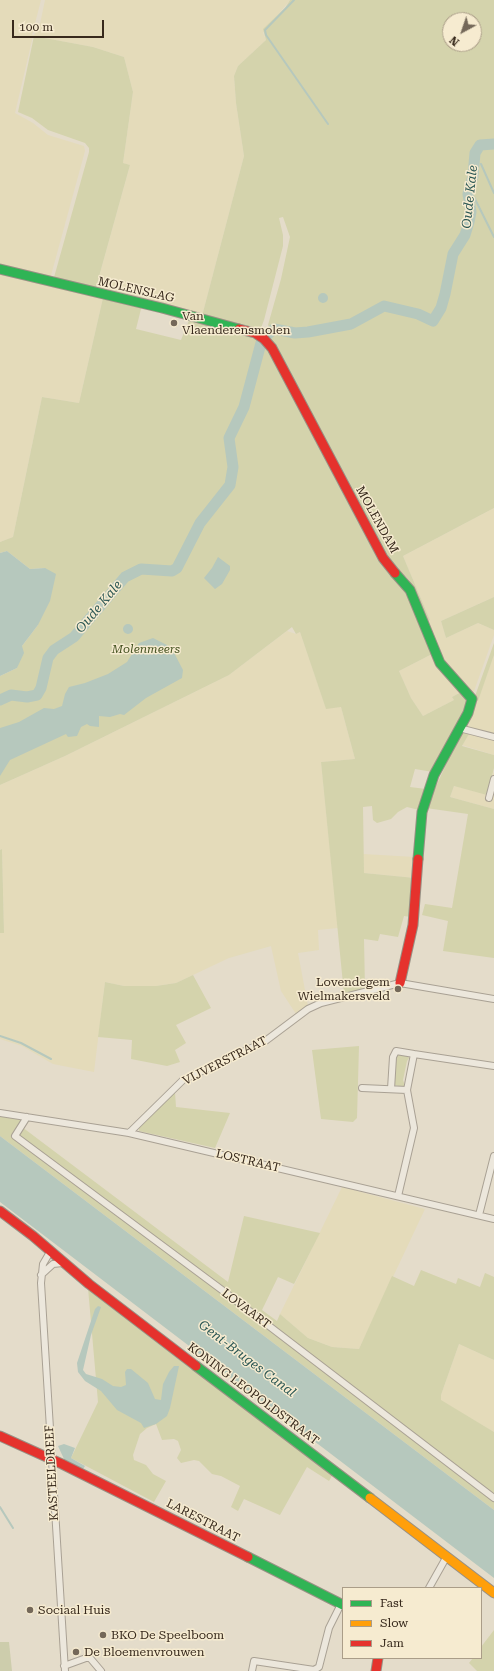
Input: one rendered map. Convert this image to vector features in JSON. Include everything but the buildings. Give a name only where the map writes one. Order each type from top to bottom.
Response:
[{"type":"street","name":"MOLENSLAG","points":[[0,270],[162,308],[264,339]]},
{"type":"street","name":"MOLENDAM","points":[[264,339],[383,558],[410,590],[440,663],[472,699],[470,707],[459,728]]},
{"type":"street","points":[[494,737],[459,728],[434,775],[422,812],[413,925],[400,983],[494,998]]},
{"type":"street","points":[[489,798],[494,779]]},
{"type":"street","name":"VIJVERSTRAAT","points":[[129,1133],[183,1080],[264,1042],[308,1009],[321,1002],[400,983]]},
{"type":"street","points":[[391,1089],[393,1057],[396,1051],[494,1066]]},
{"type":"street","points":[[398,1196],[414,1126],[407,1090],[414,1054]]},
{"type":"street","points":[[362,1088],[407,1090]]},
{"type":"street","name":"LOSTRAAT","points":[[0,1113],[129,1133],[494,1219]]},
{"type":"street","name":"LOVAART","points":[[27,1117],[15,1136],[222,1290],[494,1498]]},
{"type":"street","points":[[479,1215],[494,1156]]},
{"type":"street","name":"KONING LEOPOLDSTRAAT","points":[[0,1211],[33,1236],[63,1263],[494,1593]]},
{"type":"street","name":"KASTEELDREEF","points":[[50,1252],[43,1264],[41,1275],[64,1669]]},
{"type":"street","points":[[41,1275],[53,1264],[63,1263]]},
{"type":"street","name":"LARESTRAAT","points":[[0,1436],[52,1459],[342,1604]]},
{"type":"street","points":[[430,1587],[447,1556]]},
{"type":"street","points":[[252,1671],[254,1661],[314,1670],[319,1667],[329,1628],[342,1604]]},
{"type":"street","points":[[64,1669],[86,1658],[93,1661],[101,1671]]},
{"type":"street","points":[[376,1671],[378,1659]]},
{"type":"shaded area","points":[[0,0],[41,0],[32,35],[34,35],[40,24],[45,0],[290,0],[263,33],[266,40],[238,66],[234,76],[236,103],[244,156],[202,316],[95,291],[130,165],[123,163],[133,92],[124,57],[93,47],[33,36],[15,113],[33,123],[48,135],[84,146],[85,151],[50,279],[0,266]]},
{"type":"shaded area","points":[[0,273],[103,298],[79,403],[42,397],[13,537],[0,542]]},
{"type":"shaded area","points":[[494,508],[494,597],[441,621],[446,638],[478,623],[494,630],[494,635],[473,694],[445,666],[427,621],[430,620],[403,556]]},
{"type":"shaded area","points":[[287,631],[296,634],[300,632],[326,708],[341,707],[355,759],[321,762],[338,928],[318,930],[319,950],[298,953],[308,1006],[298,1017],[281,991],[271,946],[229,958],[176,983],[156,986],[124,986],[105,982],[94,1072],[53,1064],[22,1046],[0,1039],[0,933],[4,933],[2,849],[0,850],[0,785],[65,756],[229,675]]},
{"type":"shaded area","points":[[434,653],[463,691],[452,697],[454,700],[423,716],[411,698],[399,671]]},
{"type":"shaded area","points":[[494,655],[494,734],[470,728],[468,726]]},
{"type":"shaded area","points":[[469,734],[494,740],[494,755],[462,745]]},
{"type":"shaded area","points":[[494,771],[494,809],[450,797],[454,786],[487,794]]},
{"type":"shaded area","points":[[363,854],[415,857],[415,878],[364,873]]},
{"type":"shaded area","points":[[342,1187],[425,1209],[359,1349],[332,1347],[308,1338],[280,1314]]},
{"type":"shaded area","points":[[459,1344],[494,1360],[494,1432],[441,1401],[441,1395]]},
{"type":"green space","points":[[290,0],[494,0],[494,508],[403,556],[430,620],[427,621],[409,580],[387,557],[270,340],[275,333],[308,335],[353,326],[378,310],[383,309],[392,309],[428,322],[431,319],[400,307],[381,304],[358,319],[345,324],[336,323],[296,331],[271,330],[268,325],[281,279],[290,237],[283,217],[279,218],[283,235],[283,246],[261,328],[258,331],[202,316],[244,156],[236,103],[234,76],[238,66],[266,40],[263,29],[285,8]]},
{"type":"green space","points":[[34,36],[93,47],[124,57],[133,92],[123,163],[130,165],[95,291],[53,281],[89,148],[85,143],[48,130],[32,118],[18,112]]},
{"type":"green space","points":[[103,298],[142,305],[136,329],[181,340],[190,318],[258,339],[241,406],[233,427],[237,428],[245,412],[249,401],[258,357],[266,344],[379,556],[402,581],[434,653],[399,671],[411,698],[423,716],[454,700],[452,697],[463,691],[469,704],[433,772],[415,769],[410,787],[426,789],[419,810],[407,807],[398,812],[391,819],[377,823],[373,820],[372,806],[363,807],[364,873],[415,878],[411,917],[404,916],[398,937],[380,934],[378,941],[364,939],[365,989],[344,994],[321,762],[355,759],[341,707],[326,709],[300,632],[296,634],[292,627],[229,675],[65,756],[0,785],[0,676],[17,668],[22,646],[38,625],[45,568],[30,569],[7,551],[0,553],[0,542],[13,537],[42,397],[79,403]],"holes":[[[146,566],[168,568],[174,566],[168,576],[146,571],[126,580],[115,590],[76,639],[72,635],[110,588],[123,575],[133,569]]]},
{"type":"green space","points":[[494,597],[494,630],[478,623],[446,638],[441,621]]},
{"type":"green space","points":[[494,643],[494,655],[478,701],[474,699]]},
{"type":"green space","points":[[461,732],[469,734],[462,746],[494,755],[494,768],[487,795],[454,786],[450,797],[494,809],[494,958],[443,951],[448,921],[422,915],[425,904],[452,908],[468,814],[426,808]]},
{"type":"green space","points":[[2,849],[4,933],[0,933],[0,850]]},
{"type":"green space","points":[[193,975],[211,1008],[176,1025],[186,1043],[175,1050],[180,1062],[167,1066],[131,1059],[132,1040],[98,1037],[105,982],[124,986],[156,986],[176,983]]},
{"type":"green space","points":[[359,1046],[357,1118],[353,1122],[321,1119],[312,1050]]},
{"type":"green space","points":[[397,1053],[408,1055],[409,1058],[403,1080],[405,1086],[403,1087],[394,1085],[395,1057]]},
{"type":"green space","points":[[175,1092],[176,1107],[230,1113],[215,1148],[139,1131],[139,1127]]},
{"type":"green space","points":[[0,1112],[27,1117],[22,1127],[228,1282],[244,1216],[320,1233],[294,1284],[278,1277],[262,1310],[277,1321],[280,1314],[308,1338],[332,1347],[359,1349],[392,1276],[414,1286],[421,1270],[456,1284],[458,1278],[480,1287],[485,1273],[494,1277],[494,1360],[459,1344],[441,1395],[441,1400],[494,1432],[494,1510],[0,1136]]},
{"type":"green space","points":[[88,1288],[333,1474],[329,1481],[307,1467],[280,1515],[244,1499],[238,1511],[231,1507],[240,1486],[221,1476],[212,1474],[199,1461],[194,1460],[181,1463],[177,1458],[181,1450],[178,1441],[174,1439],[162,1440],[156,1424],[147,1428],[140,1434],[133,1455],[134,1460],[146,1465],[153,1474],[166,1481],[154,1502],[71,1458],[98,1402]]},
{"type":"green space","points":[[494,1630],[494,1671],[477,1671],[469,1663],[472,1659],[482,1659],[482,1646]]},
{"type":"green space","points":[[0,1642],[9,1642],[12,1671],[0,1671]]},
{"type":"water","points":[[323,293],[328,298],[323,303],[318,298]]},
{"type":"water","points":[[7,551],[30,569],[45,568],[56,574],[50,601],[38,625],[22,646],[24,653],[17,668],[0,676],[0,553]]},
{"type":"water","points":[[218,557],[230,566],[230,570],[222,584],[215,589],[204,578]]},
{"type":"water","points":[[128,624],[133,629],[128,634],[123,629]]},
{"type":"water","name":"Molenmeers","points":[[153,638],[171,647],[183,670],[182,678],[146,698],[124,715],[120,714],[110,717],[99,716],[99,727],[90,726],[87,724],[81,727],[77,736],[68,737],[66,734],[10,760],[0,776],[0,728],[19,722],[44,708],[54,709],[62,706],[65,694],[69,687],[85,683],[108,674],[127,662],[139,643]]},
{"type":"water","name":"Gent-Bruges Canal","points":[[0,1136],[494,1510],[494,1578],[0,1202]]},
{"type":"water","points":[[98,1306],[101,1307],[91,1335],[83,1370],[86,1374],[102,1379],[113,1386],[121,1387],[126,1385],[125,1372],[127,1369],[131,1369],[148,1383],[155,1399],[161,1400],[163,1384],[169,1372],[174,1366],[179,1366],[167,1416],[156,1424],[144,1428],[141,1423],[117,1410],[101,1391],[85,1381],[78,1372],[77,1363],[95,1309]]},
{"type":"water","points":[[64,1444],[75,1448],[71,1458],[85,1466],[83,1469],[64,1459],[58,1446]]},
{"type":"waterway","points":[[294,0],[265,30],[266,35],[328,124]]},
{"type":"waterway","name":"Oude Kale","points":[[267,335],[274,329],[295,333],[351,324],[384,306],[418,314],[433,321],[441,308],[453,254],[465,235],[469,222],[471,212],[468,194],[473,176],[475,153],[480,145],[494,144]]},
{"type":"waterway","points":[[481,164],[494,193]]},
{"type":"waterway","points":[[474,197],[494,237]]},
{"type":"waterway","name":"Oude Kale","points":[[0,700],[11,695],[27,697],[37,695],[41,688],[48,658],[54,650],[74,637],[125,577],[141,569],[172,571],[177,568],[200,523],[230,485],[233,467],[229,438],[244,407],[261,343]]},
{"type":"waterway","points":[[0,1036],[21,1043],[51,1059]]},
{"type":"waterway","points":[[0,1507],[13,1528]]},
{"type":"traffic: fast","points":[[0,269],[162,308],[239,329]]},
{"type":"traffic: fast","points":[[395,573],[410,590],[440,663],[472,699],[468,713],[434,775],[422,812],[418,859]]},
{"type":"traffic: fast","points":[[196,1366],[370,1498]]},
{"type":"traffic: fast","points":[[248,1557],[342,1604]]},
{"type":"traffic: slow","points":[[370,1498],[494,1593]]},
{"type":"traffic: jam","points":[[239,329],[255,333],[264,339],[272,348],[383,558],[395,573]]},
{"type":"traffic: jam","points":[[400,983],[413,925],[418,859]]},
{"type":"traffic: jam","points":[[0,1211],[33,1236],[89,1284],[196,1366]]},
{"type":"traffic: jam","points":[[0,1436],[62,1464],[248,1557]]},
{"type":"traffic: jam","points":[[376,1671],[378,1659]]},
{"type":"place","name":"Van Vlaenderensmolen","points":[[174,323]]},
{"type":"place","name":"Lovendegem Wielmakersveld","points":[[398,989]]},
{"type":"place","name":"Sociaal Huis","points":[[30,1610]]},
{"type":"place","name":"BKO De Speelboom","points":[[103,1635]]},
{"type":"place","name":"De Bloemenvrouwen","points":[[76,1652]]}]
